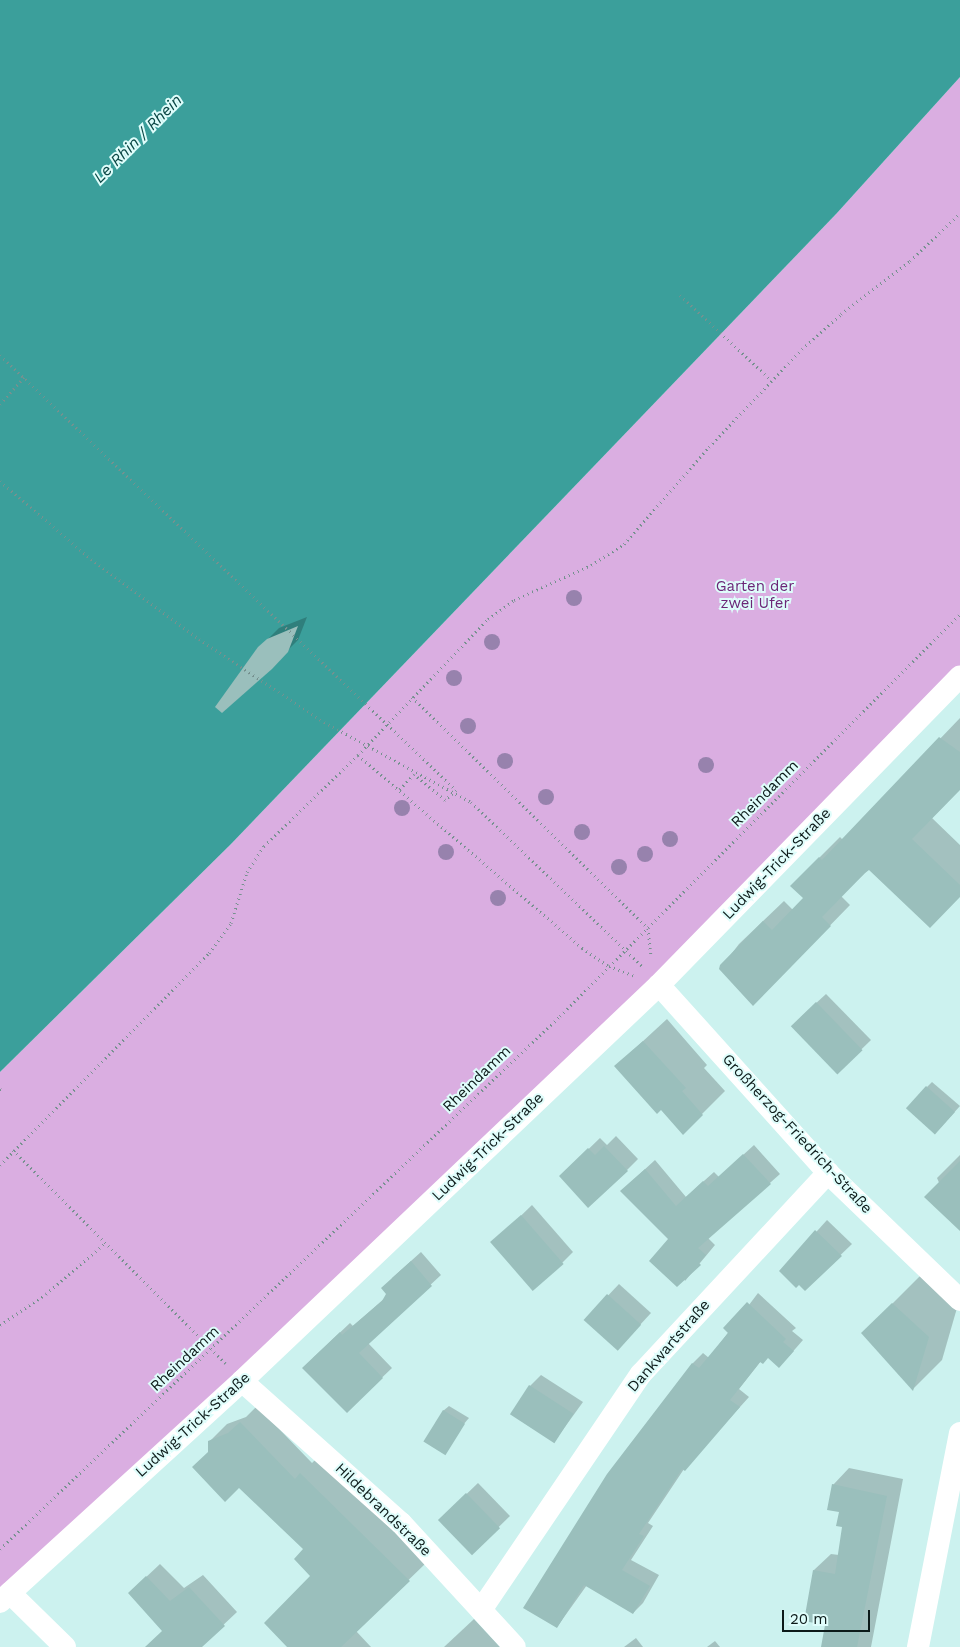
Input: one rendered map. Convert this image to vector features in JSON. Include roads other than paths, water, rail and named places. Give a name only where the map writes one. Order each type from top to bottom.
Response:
[{"type":"street","name":"Ludwig-Trick-Straße","points":[[5,1597],[235,1373],[659,985],[960,677]]},
{"type":"street","name":"Großherzog-Friedrich-Straße","points":[[659,985],[828,1173],[960,1300]]},
{"type":"street","name":"Dankwartstraße","points":[[481,1610],[640,1374],[828,1173]]},
{"type":"street","name":"Hildebrandstraße","points":[[235,1373],[400,1523],[515,1647]]},
{"type":"street","points":[[918,1647],[960,1433]]},
{"type":"street","points":[[5,1597],[65,1647]]},
{"type":"water","name":"Le Rhin / Rhein","points":[[0,0],[960,0],[960,77],[837,213],[231,844],[0,1072]]},
{"type":"park label","name":"Garten der zwei Ufer","points":[[755,594]]}]
